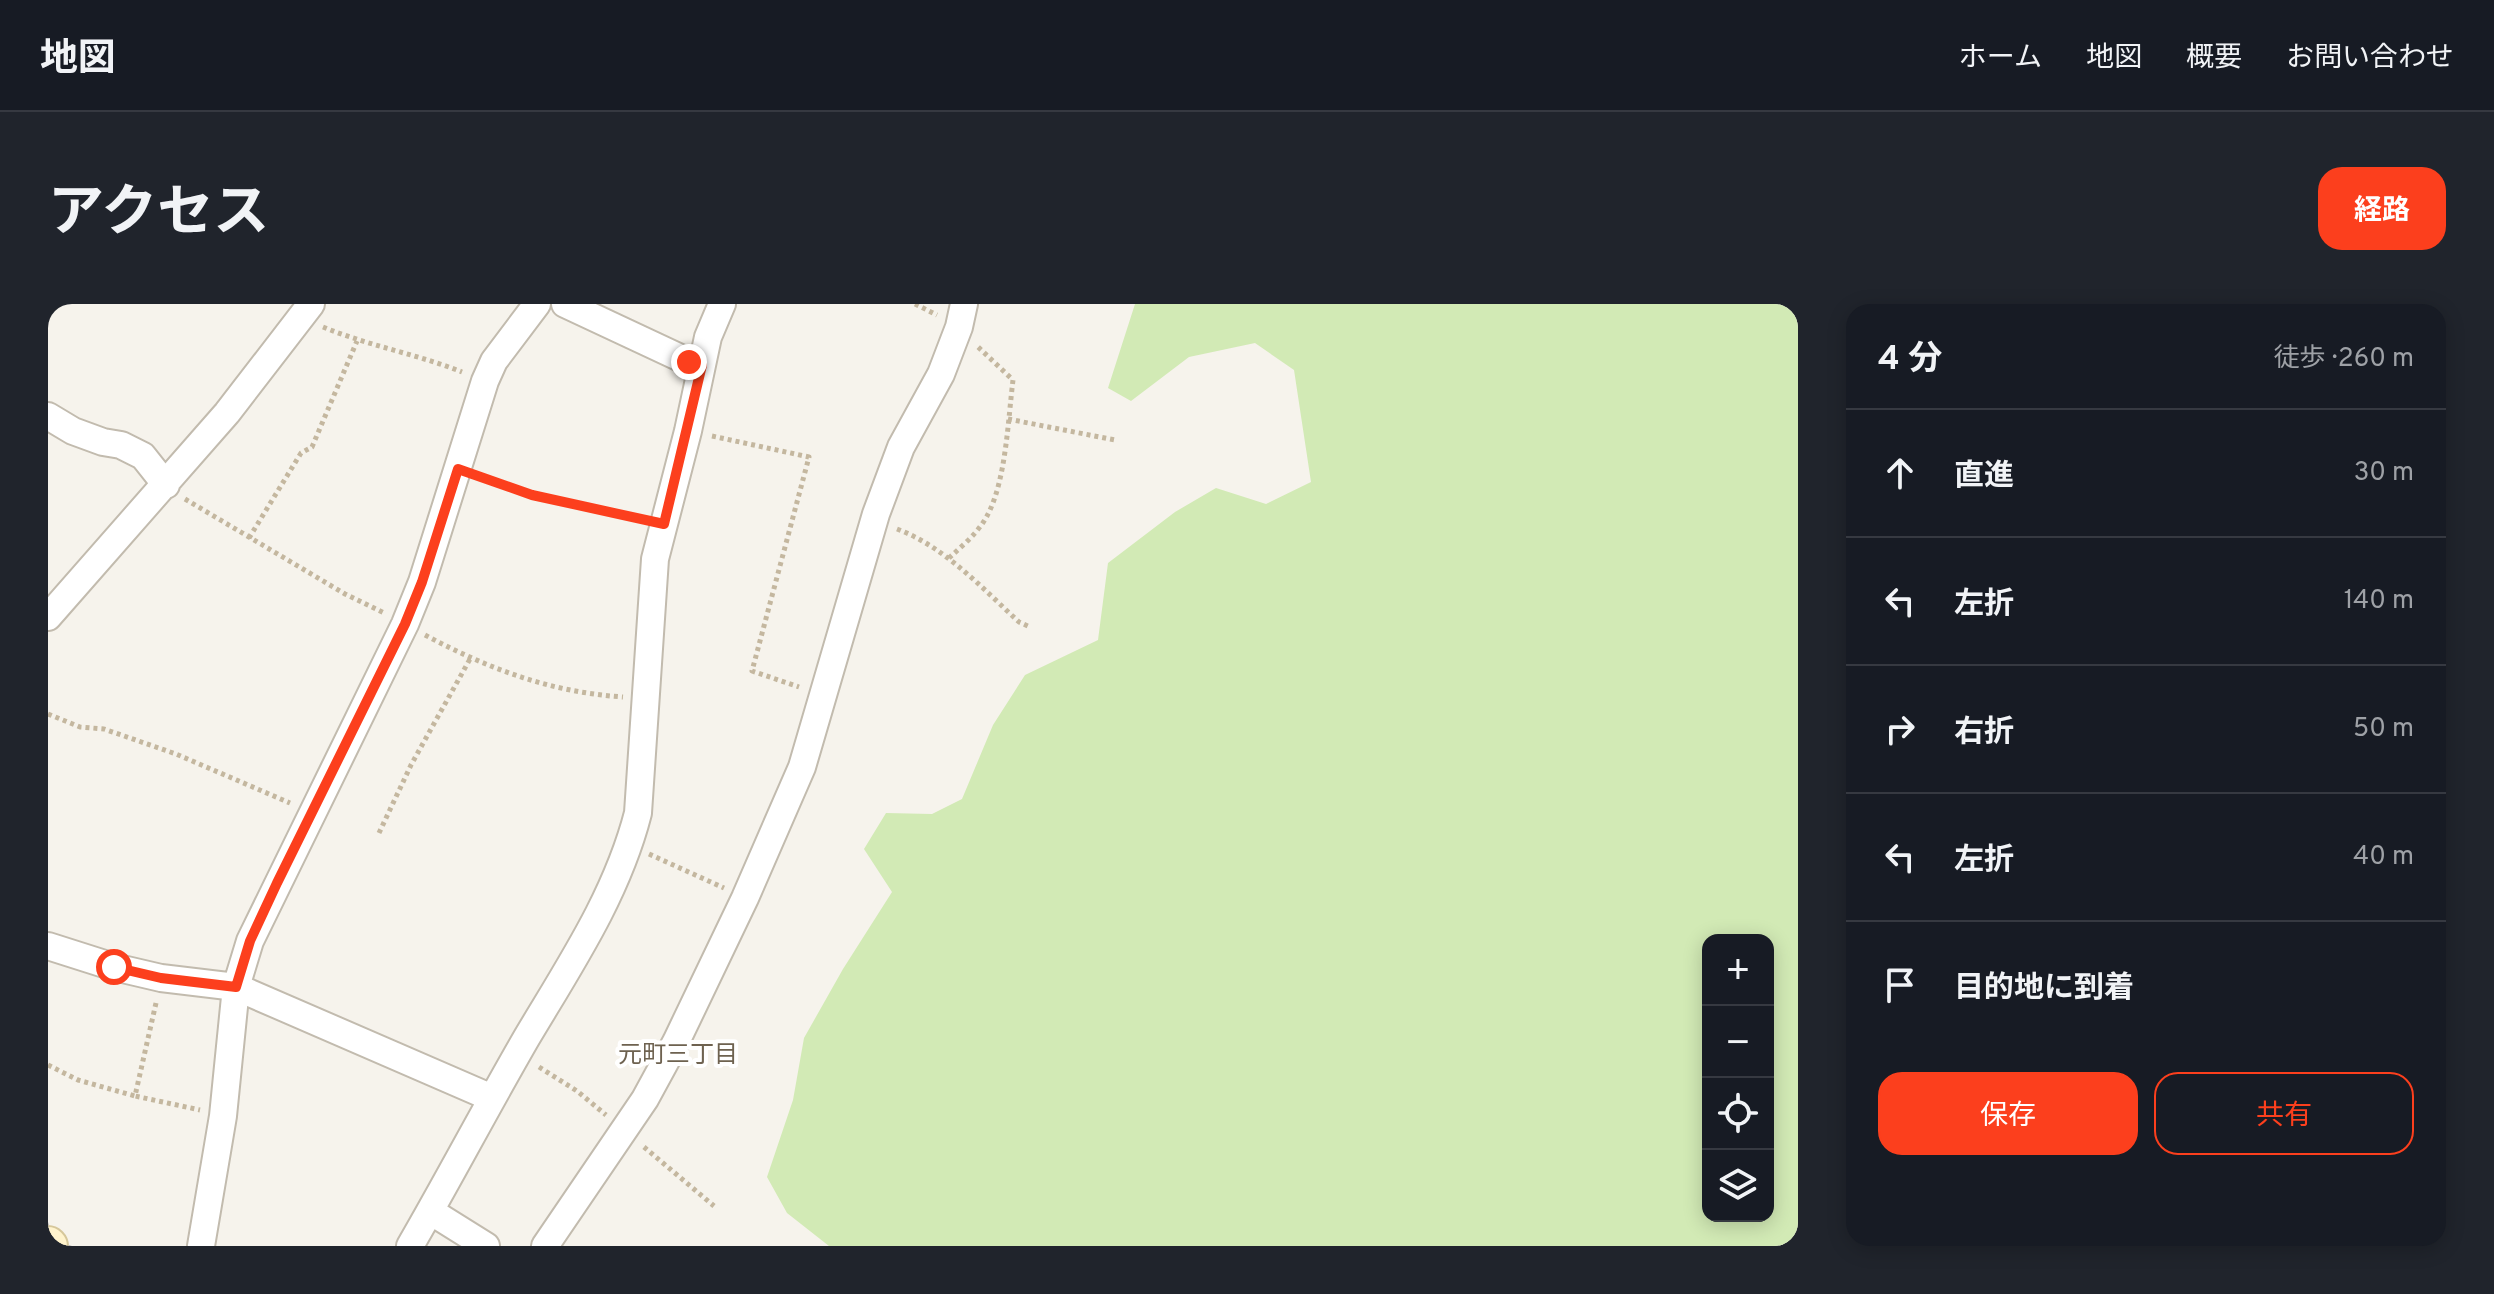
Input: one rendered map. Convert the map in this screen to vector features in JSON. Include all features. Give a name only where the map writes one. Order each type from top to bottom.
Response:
[{"type":"street","points":[[201,1246],[223,1116],[236,987],[250,941],[405,624],[422,582],[494,361],[537,304]]},
{"type":"street","points":[[565,304],[689,362],[702,365]]},
{"type":"street","points":[[410,1246],[610,896],[630,845],[638,813],[655,559],[708,337],[722,304]]},
{"type":"street","points":[[48,617],[227,413],[306,309]]},
{"type":"street","points":[[545,1246],[645,1099],[745,898],[802,767],[874,520],[901,447],[941,374],[961,316]]},
{"type":"street","points":[[48,416],[73,431],[121,445],[143,456],[166,485]]},
{"type":"street","points":[[48,946],[161,978],[236,987],[492,1098]]},
{"type":"street","points":[[430,1211],[486,1246]]},
{"type":"path","points":[[306,309],[316,324],[357,341],[433,360],[485,381]]},
{"type":"path","points":[[949,558],[971,537],[987,515],[999,478],[1013,380],[961,316]]},
{"type":"path","points":[[249,538],[301,453],[312,447],[357,341]]},
{"type":"path","points":[[1008,419],[1115,440]]},
{"type":"path","points":[[688,431],[809,457],[752,671],[822,694]]},
{"type":"path","points":[[458,469],[532,495],[664,524]]},
{"type":"path","points":[[166,485],[174,493],[345,594],[470,659],[505,674],[547,685],[594,695],[644,698]]},
{"type":"path","points":[[874,520],[918,537],[949,558],[1019,622],[1030,627]]},
{"type":"path","points":[[379,833],[411,765],[470,659]]},
{"type":"path","points":[[48,714],[80,727],[104,729],[176,754],[311,812]]},
{"type":"path","points":[[630,845],[745,898]]},
{"type":"path","points":[[135,1096],[161,978]]},
{"type":"path","points":[[48,1065],[78,1080],[223,1116]]},
{"type":"green space","points":[[1135,304],[1798,304],[1798,1246],[829,1246],[787,1213],[767,1177],[793,1100],[804,1038],[892,892],[864,849],[886,813],[932,814],[962,799],[993,725],[1025,675],[1098,640],[1108,563],[1175,512],[1216,488],[1266,504],[1311,482],[1294,370],[1255,343],[1189,357],[1131,401],[1108,388]]},
{"type":"district","name":"元町三丁目","points":[[678,1056]]},
{"type":"route","points":[[114,967],[161,978],[236,987],[250,941],[277,883],[405,624],[422,582],[458,469],[532,495],[664,524],[702,365],[689,362]]}]
